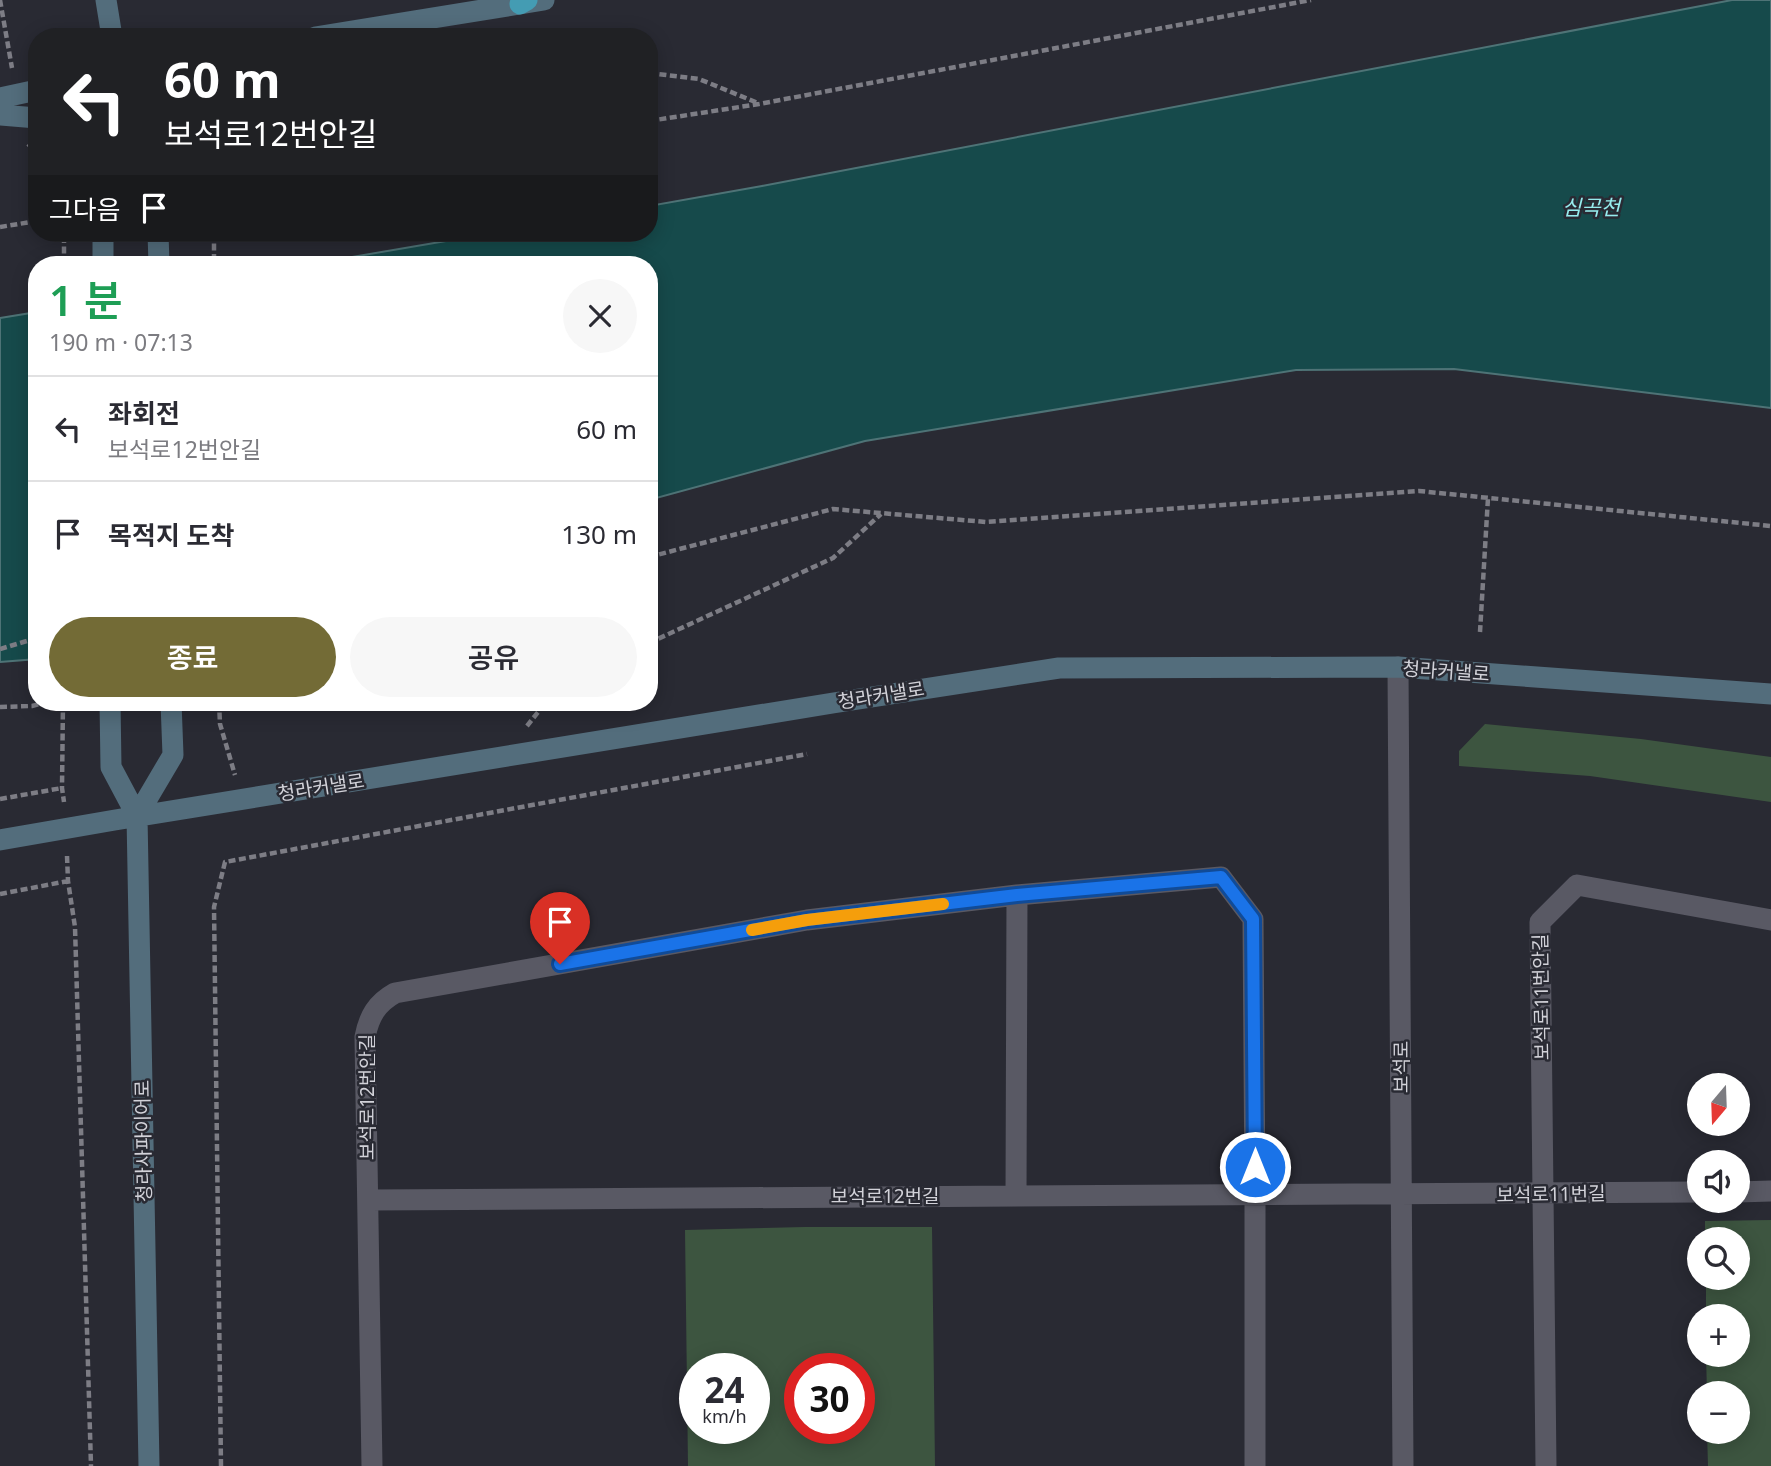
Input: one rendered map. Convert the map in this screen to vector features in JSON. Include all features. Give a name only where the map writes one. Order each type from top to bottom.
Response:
[{"type":"street","points":[[106,0],[111,28]]},
{"type":"street","points":[[369,28],[544,0]]},
{"type":"street","points":[[0,98],[28,92]]},
{"type":"street","points":[[0,115],[28,117]]},
{"type":"street","name":"청라커낼로","points":[[0,840],[1059,668],[1398,667],[1771,694]]},
{"type":"street","name":"보석로","points":[[1398,667],[1403,1466]]},
{"type":"street","points":[[110,711],[111,767],[137,816]]},
{"type":"street","points":[[137,816],[173,755],[171,711]]},
{"type":"street","name":"청라사파이어로","points":[[137,816],[149,1466]]},
{"type":"street","name":"보석로12번안길","points":[[372,1466],[365,1037],[367,1024],[373,1013],[383,1000],[395,993],[807,920],[1017,895],[1221,877],[1253,919],[1255,1195]]},
{"type":"street","name":"보석로11번안길","points":[[1543,1194],[1540,922],[1577,885],[1771,920]]},
{"type":"street","points":[[1016,1195],[1017,895]]},
{"type":"street","points":[[1750,1192],[1771,1191]]},
{"type":"street","name":"보석로11번길","points":[[1402,1195],[1687,1192]]},
{"type":"street","points":[[1543,1194],[1546,1466]]},
{"type":"street","points":[[1255,1195],[1255,1466]]},
{"type":"street","name":"보석로12번길","points":[[368,1200],[1402,1195]]},
{"type":"path","points":[[0,0],[11,62]]},
{"type":"path","points":[[658,120],[759,104],[1311,0]]},
{"type":"path","points":[[658,74],[699,79],[759,104]]},
{"type":"path","points":[[0,227],[28,222]]},
{"type":"path","points":[[658,555],[833,509],[986,522],[1419,491],[1771,526]]},
{"type":"path","points":[[1480,632],[1488,498]]},
{"type":"path","points":[[658,639],[833,558],[882,513]]},
{"type":"path","points":[[0,649],[28,641]]},
{"type":"path","points":[[0,707],[28,706]]},
{"type":"path","points":[[0,799],[62,788],[63,711]]},
{"type":"path","points":[[219,711],[220,724],[242,800]]},
{"type":"path","points":[[0,894],[68,880],[75,927],[91,1466]]},
{"type":"shaded area","points":[[1485,724],[1641,739],[1771,757],[1771,802],[1590,776],[1459,766],[1459,751]]},
{"type":"shaded area","points":[[1771,1220],[1771,1466],[1708,1466],[1707,1444],[1750,1444],[1750,1381],[1707,1381],[1706,1367],[1750,1367],[1750,1304],[1706,1304],[1706,1290],[1750,1290],[1750,1227],[1705,1227],[1705,1221]]},
{"type":"shaded area","points":[[932,1227],[935,1466],[688,1466],[688,1444],[770,1444],[770,1353],[687,1353],[685,1230]]},
{"type":"water","name":"심곡천","points":[[1732,0],[1771,0],[1771,408],[1454,369],[1296,370],[865,441],[658,498],[658,256],[358,256],[440,242],[658,242],[658,204]]},
{"type":"water","points":[[28,313],[28,660],[0,662],[0,318]]},
{"type":"slow traffic","points":[[752,930],[807,920],[943,904]]},
{"type":"route","points":[[560,964],[807,920],[1017,895],[1221,877],[1253,919],[1255,1167]]}]
